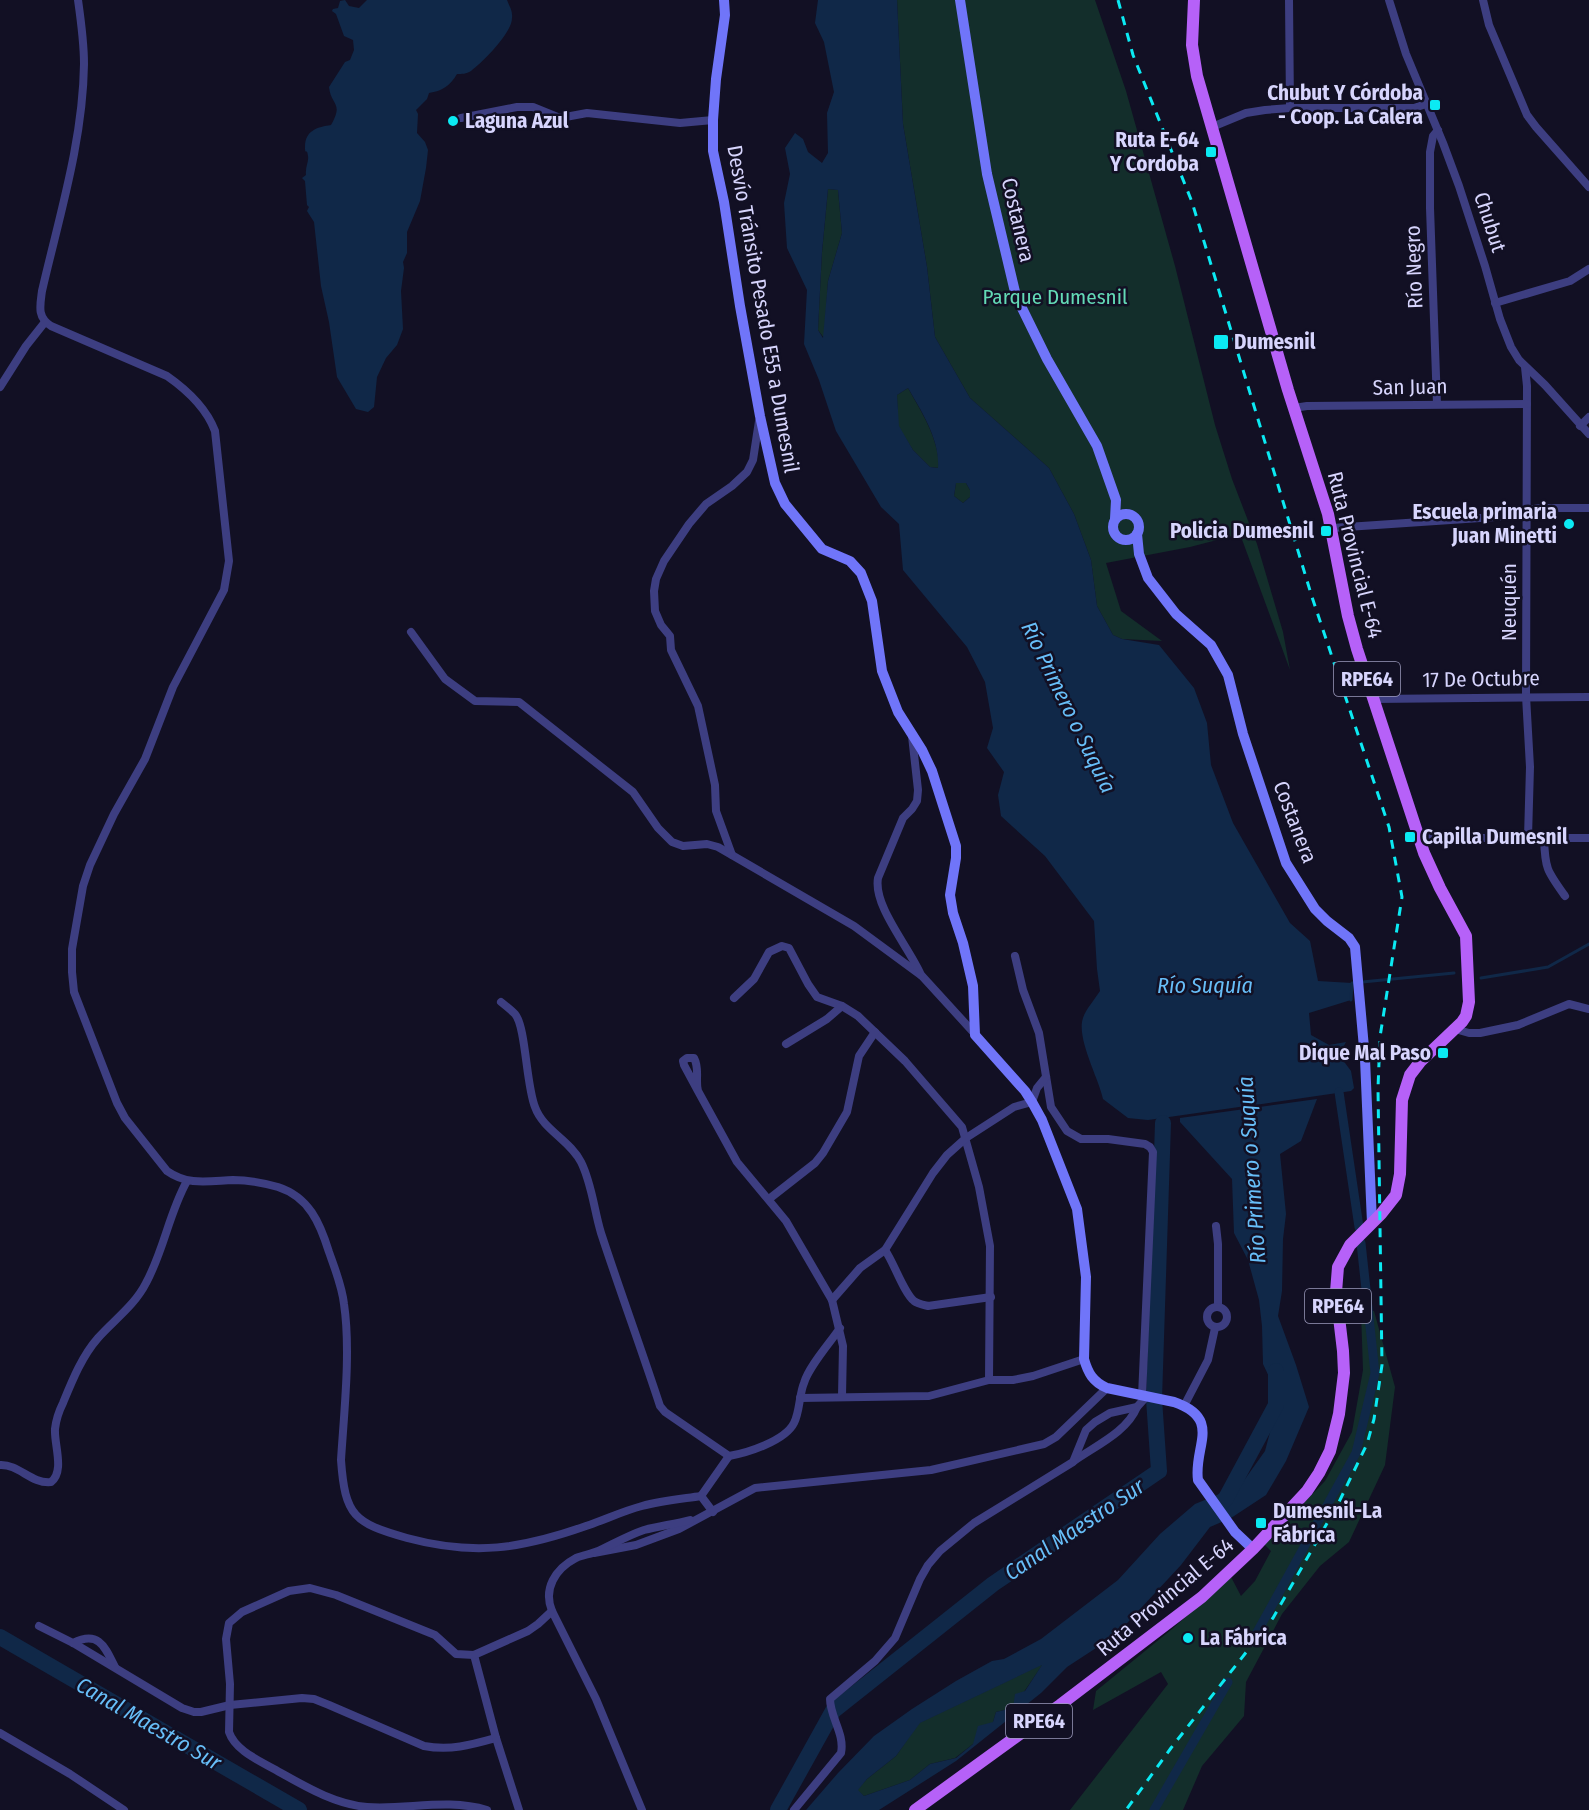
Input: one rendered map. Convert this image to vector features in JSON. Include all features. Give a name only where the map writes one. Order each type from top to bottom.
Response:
[{"type":"main road","name":"Ruta Provincial E-64","points":[[915,1810],[1153,1636],[1202,1597],[1307,1491],[1330,1451],[1339,1414],[1344,1373],[1336,1275],[1345,1251],[1390,1205],[1398,1189],[1402,1108],[1407,1081],[1420,1062],[1466,1016],[1469,1002],[1468,944],[1464,930],[1440,888],[1419,838],[1373,699],[1348,616],[1332,528],[1321,488],[1294,408],[1212,127],[1192,53],[1191,30],[1194,0]]},
{"type":"street","points":[[78,0],[84,62],[82,102],[75,144],[42,291],[40,310],[45,322],[166,376],[180,385],[206,411],[215,431],[229,561],[224,590],[173,687],[145,759],[114,814],[83,886],[72,949],[74,992],[125,1118],[167,1171],[175,1176],[200,1182],[245,1181],[277,1187],[291,1191],[310,1206],[327,1243],[344,1305],[347,1337],[341,1460],[348,1502],[362,1522],[378,1530],[458,1549],[494,1549],[523,1544],[572,1530],[641,1506],[700,1496],[729,1456],[762,1446],[790,1430],[795,1422],[808,1374],[840,1328]]},
{"type":"street","name":"Desvío Tránsito Pesado E55 a Dumesnil","points":[[724,0],[725,15],[716,78],[713,151],[724,202],[760,416],[778,494],[822,549],[844,557],[857,566],[867,584],[872,601],[882,671],[898,712],[922,750],[932,771],[956,846],[950,895],[973,986],[975,1035]]},
{"type":"street","name":"Costanera","points":[[960,0],[987,174],[1016,296],[1047,359],[1097,446],[1116,500],[1113,527],[1115,534],[1139,554]]},
{"type":"street","points":[[1289,0],[1290,108]]},
{"type":"street","name":"Chubut","points":[[1389,0],[1406,54],[1438,130],[1482,254],[1511,347],[1525,367],[1545,385],[1589,434]]},
{"type":"street","points":[[1483,0],[1489,26],[1527,115],[1589,187]]},
{"type":"street","points":[[1212,127],[1255,111],[1290,108],[1414,108],[1426,104]]},
{"type":"street","points":[[461,118],[516,107],[533,107],[560,118],[587,113],[680,123],[713,120]]},
{"type":"street","name":"Río Negro","points":[[1437,404],[1430,144],[1438,130]]},
{"type":"street","points":[[1496,303],[1570,280],[1589,269]]},
{"type":"street","points":[[0,387],[26,346],[45,322]]},
{"type":"street","name":"Neuquén","points":[[1525,367],[1527,404],[1526,696],[1530,767],[1528,837]]},
{"type":"street","name":"San Juan","points":[[1294,408],[1527,404]]},
{"type":"street","points":[[732,855],[716,811],[715,785],[698,706],[671,650],[670,636],[661,625],[653,601],[656,579],[664,561],[689,524],[706,504],[732,486],[747,472],[753,460],[760,416]]},
{"type":"street","points":[[1580,426],[1589,417]]},
{"type":"street","name":"Costanera","points":[[1116,500],[1138,520],[1139,554],[1148,578],[1176,614],[1205,638],[1217,654],[1231,683],[1243,734],[1286,863],[1315,909],[1353,943],[1358,957],[1372,1222]]},
{"type":"street","points":[[1332,528],[1510,516],[1527,510],[1589,508]]},
{"type":"street","points":[[1115,519],[1120,515],[1129,514]]},
{"type":"street","points":[[1125,540],[1137,534]]},
{"type":"street","points":[[411,632],[445,679],[476,701],[519,702],[633,792],[658,828],[672,842],[683,846],[707,844],[718,847],[854,926],[921,976],[1032,1102],[1049,1138],[1077,1209],[1086,1277],[1084,1359],[1092,1378],[1107,1388],[1184,1406],[1198,1419],[1204,1440],[1197,1470],[1200,1484],[1235,1532],[1252,1549]]},
{"type":"street","name":"17 De Octubre","points":[[1373,699],[1589,697]]},
{"type":"street","points":[[911,735],[918,790],[917,801],[903,818],[876,888],[879,900],[921,976]]},
{"type":"street","points":[[1419,838],[1589,838]]},
{"type":"street","points":[[1544,838],[1548,873],[1565,896]]},
{"type":"street","points":[[734,998],[754,979],[769,952],[782,946],[789,948],[817,997],[842,1006],[858,1016],[930,1088],[962,1127],[979,1187],[990,1246],[989,1380]]},
{"type":"street","points":[[794,1810],[841,1753],[839,1730],[830,1699],[888,1649],[928,1565],[940,1551],[974,1523],[1073,1462],[1121,1428],[1130,1419],[1144,1397],[1153,1152],[1145,1144],[1108,1139],[1081,1139],[1067,1131],[1051,1107],[1039,1033],[1023,990],[1015,956]]},
{"type":"street","points":[[501,1002],[516,1015],[521,1027],[533,1104],[538,1115],[569,1144],[581,1162],[591,1189],[600,1230],[660,1406],[673,1419],[729,1456]]},
{"type":"street","points":[[1455,1029],[1468,1033],[1480,1033],[1518,1024],[1569,1004],[1589,1009]]},
{"type":"street","points":[[786,1044],[827,1019],[842,1006]]},
{"type":"street","points":[[769,1199],[815,1163],[823,1153],[847,1112],[859,1056],[875,1032]]},
{"type":"street","points":[[1032,1102],[1037,1088],[1046,1077]]},
{"type":"street","points":[[698,1091],[737,1162],[786,1221],[832,1300],[843,1346],[842,1396]]},
{"type":"street","points":[[832,1300],[860,1268],[885,1250],[933,1173],[947,1155],[966,1138],[1014,1107],[1032,1102]]},
{"type":"street","points":[[0,1465],[9,1466],[44,1483],[51,1482],[55,1478],[57,1472],[55,1430],[62,1404],[88,1351],[135,1300],[146,1284],[177,1199],[187,1180]]},
{"type":"street","points":[[1216,1226],[1218,1307]]},
{"type":"street","points":[[885,1250],[892,1259],[909,1295],[921,1305],[991,1297]]},
{"type":"street","points":[[1218,1307],[1223,1310],[1227,1318],[1222,1326],[1215,1328],[1206,1318],[1208,1311],[1218,1307]]},
{"type":"street","points":[[1184,1406],[1208,1360],[1215,1328]]},
{"type":"street","points":[[800,1398],[929,1396],[989,1380],[1022,1378],[1084,1359]]},
{"type":"street","points":[[642,1810],[596,1700],[552,1611],[548,1593],[550,1584],[566,1564],[594,1553],[647,1542],[713,1512],[747,1491],[765,1486],[932,1470],[1044,1444],[1056,1437],[1107,1388]]},
{"type":"street","points":[[1073,1462],[1086,1430],[1095,1422],[1110,1413],[1137,1407]]},
{"type":"street","points":[[700,1496],[713,1512]]},
{"type":"street","points":[[487,1810],[458,1805],[367,1807],[321,1794],[262,1762],[236,1744],[229,1732],[230,1671],[226,1639],[230,1623],[242,1612],[299,1588],[310,1588],[336,1595],[435,1635],[456,1654],[474,1655],[528,1631],[552,1611]]},
{"type":"street","points":[[39,1626],[73,1643],[187,1711],[201,1712],[230,1705],[289,1698],[314,1700],[406,1740],[438,1749],[461,1748],[496,1738]]},
{"type":"street","points":[[73,1643],[82,1638],[95,1639],[106,1648],[116,1668]]},
{"type":"street","points":[[474,1655],[496,1738],[519,1810]]},
{"type":"street","points":[[0,1733],[70,1774],[124,1810]]},
{"type":"green space","name":"Parque Dumesnil","points":[[897,0],[1095,0],[1126,91],[1175,266],[1215,425],[1232,479],[1257,544],[1283,632],[1290,670],[1240,534],[1190,547],[1106,563],[1121,611],[1162,641],[1122,639],[1113,635],[1097,606],[1091,560],[1074,514],[1049,468],[970,398],[935,337],[927,267],[903,124]]},
{"type":"green space","points":[[828,189],[838,190],[842,233],[828,281],[824,338],[818,330]]},
{"type":"green space","points":[[908,388],[933,437],[939,468],[930,467],[913,450],[898,426],[897,395]]},
{"type":"green space","points":[[956,483],[966,483],[970,490],[970,497],[963,503],[954,496]]},
{"type":"green space","points":[[1374,1311],[1395,1387],[1385,1465],[1349,1542],[1320,1566],[1282,1614],[1246,1682],[1244,1716],[1202,1766],[1183,1810],[1070,1810],[1168,1684],[1161,1672],[1093,1710],[1096,1691],[1231,1577],[1241,1596],[1255,1581],[1271,1551],[1264,1544],[1325,1481],[1352,1432],[1363,1370],[1361,1312]]},
{"type":"green space","points":[[1043,1664],[1013,1708],[996,1712],[993,1722],[973,1744],[955,1758],[930,1764],[910,1780],[864,1796],[857,1790],[896,1756],[919,1723]]},
{"type":"water","name":"Laguna Azul","points":[[345,0],[349,6],[359,8],[367,0],[507,0],[512,15],[507,31],[482,61],[469,72],[457,74],[445,87],[429,93],[427,99],[416,110],[418,114],[417,133],[425,142],[428,150],[420,201],[407,232],[407,253],[403,262],[401,291],[403,329],[397,345],[386,358],[377,377],[374,407],[368,412],[356,409],[337,377],[321,286],[314,222],[307,211],[309,207],[305,181],[302,178],[306,175],[308,160],[308,153],[305,151],[307,137],[317,128],[331,125],[335,118],[337,108],[329,87],[345,62],[350,60],[354,50],[353,40],[344,36],[336,14],[332,11],[338,8],[340,1]]},
{"type":"water","name":"Río Suquía","points":[[818,0],[897,0],[903,124],[927,267],[935,337],[970,398],[1049,468],[1074,514],[1091,560],[1097,606],[1113,635],[1122,639],[1159,645],[1194,688],[1207,723],[1211,765],[1233,823],[1290,923],[1310,941],[1318,981],[1352,983],[1351,1000],[1309,1013],[1311,1035],[1329,1045],[1346,1042],[1339,1055],[1351,1071],[1354,1088],[1351,1091],[1255,1105],[1254,1102],[1246,1103],[1246,1106],[1148,1120],[1128,1118],[1103,1099],[1085,1047],[1082,1026],[1084,1015],[1100,991],[1094,921],[1045,856],[1001,816],[998,795],[1004,772],[987,748],[993,728],[985,682],[967,647],[903,570],[899,524],[881,507],[836,431],[804,344],[807,290],[787,248],[784,203],[790,174],[785,148],[795,133],[803,139],[808,152],[822,163],[828,153],[827,113],[834,92],[824,42],[815,23]],"holes":[[[828,189],[838,190],[842,233],[828,281],[823,338],[818,330]],[[908,388],[919,407],[933,437],[938,468],[930,467],[913,450],[899,426],[897,395]],[[956,483],[966,483],[970,490],[970,497],[963,503],[954,496]]]},
{"type":"water","points":[[1317,1099],[1301,1141],[1280,1154],[1286,1214],[1282,1291],[1278,1316],[1309,1407],[1286,1461],[1266,1495],[1231,1518],[1210,1527],[1181,1565],[1116,1635],[1067,1667],[1041,1693],[956,1761],[879,1810],[806,1810],[874,1736],[956,1681],[992,1661],[1004,1659],[1041,1639],[1118,1580],[1160,1534],[1195,1504],[1222,1493],[1245,1479],[1265,1451],[1281,1402],[1263,1364],[1259,1300],[1248,1260],[1234,1233],[1232,1179],[1180,1122],[1180,1118]],"holes":[[[1042,1665],[1025,1691],[1015,1694],[1013,1708],[996,1712],[993,1722],[978,1726],[973,1744],[956,1758],[930,1764],[910,1780],[864,1796],[858,1790],[867,1779],[896,1756],[920,1723]]]},
{"type":"waterway","points":[[1481,978],[1548,967],[1589,944]]},
{"type":"waterway","points":[[1351,1000],[1352,983],[1454,973]]},
{"type":"waterway","points":[[1339,1092],[1359,1227]]},
{"type":"waterway","name":"Canal Maestro Sur","points":[[778,1810],[833,1711],[993,1584],[1159,1471],[1154,1399],[1163,1123]]},
{"type":"waterway","points":[[1255,1636],[1356,1453],[1375,1373],[1361,1243]]},
{"type":"waterway","name":"Río Primero o Suquía","points":[[1220,1504],[1226,1498],[1276,1405],[1276,1371]]},
{"type":"waterway","name":"Canal Maestro Sur","points":[[0,1637],[299,1810]]},
{"type":"waterway","points":[[1154,1810],[1228,1682]]},
{"type":"railway","points":[[1118,0],[1133,55],[1192,202],[1312,597],[1389,827],[1402,897],[1380,1037],[1378,1088],[1382,1365],[1374,1419],[1367,1444],[1338,1504],[1273,1618],[1171,1748],[1126,1810]]},
{"type":"place","name":"Chubut Y Córdoba - Coop. La Calera","points":[[1435,105]]},
{"type":"place","name":"Laguna Azul","points":[[453,121]]},
{"type":"place","name":"Ruta E-64 Y Cordoba","points":[[1211,152]]},
{"type":"place","name":"Dumesnil","points":[[1221,342]]},
{"type":"place","name":"Escuela primaria Juan Minetti","points":[[1569,524]]},
{"type":"place","name":"Policia Dumesnil","points":[[1326,531]]},
{"type":"place","name":"Capilla Dumesnil","points":[[1410,837]]},
{"type":"place","name":"Dique Mal Paso","points":[[1443,1053]]},
{"type":"place","name":"Dumesnil-La Fábrica","points":[[1261,1523]]},
{"type":"place","name":"La Fábrica","points":[[1188,1638]]}]
